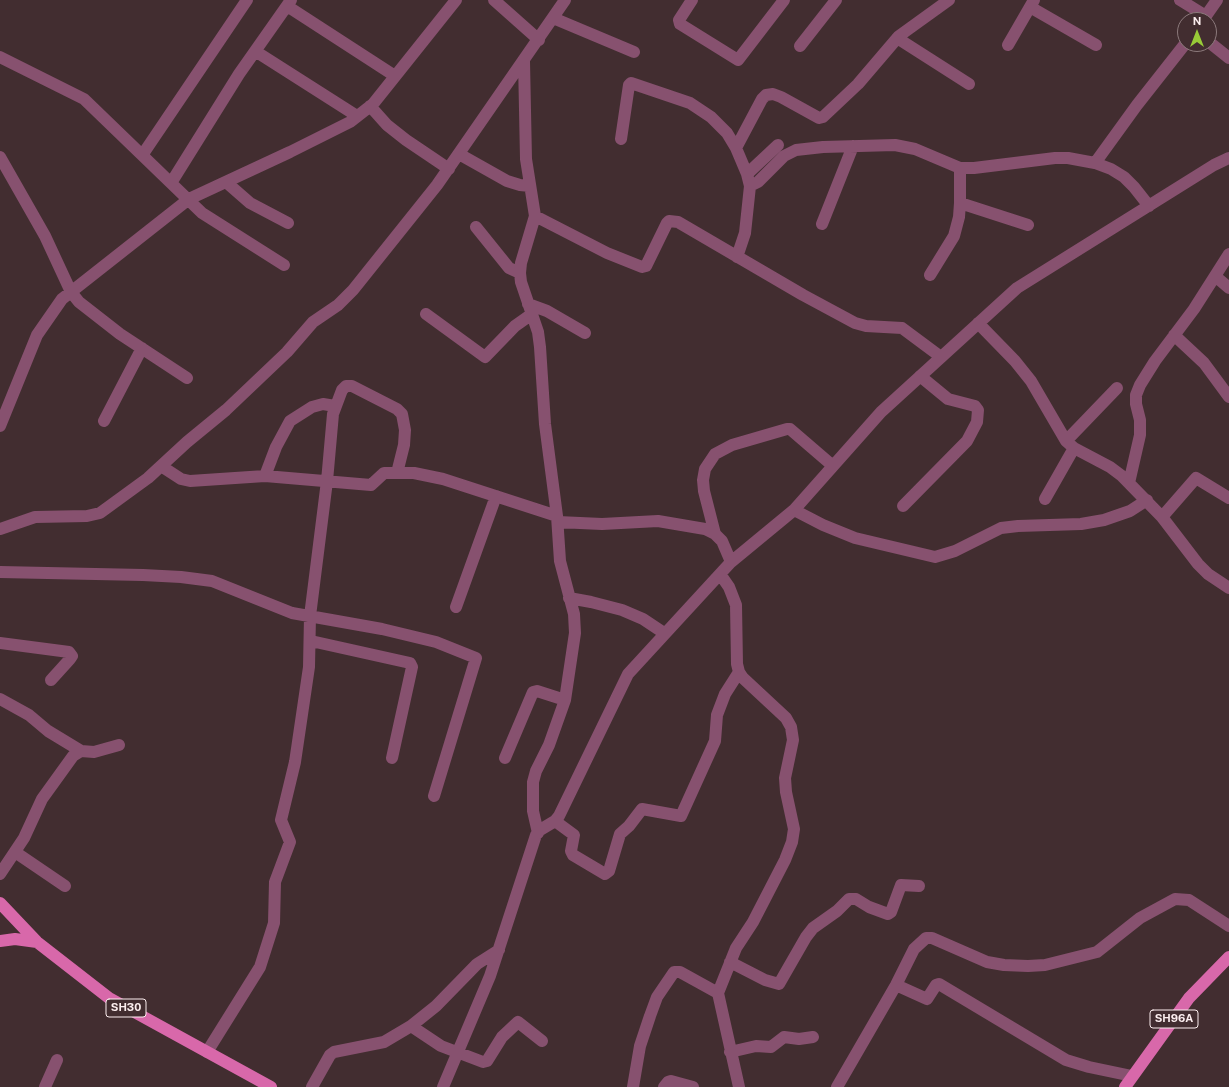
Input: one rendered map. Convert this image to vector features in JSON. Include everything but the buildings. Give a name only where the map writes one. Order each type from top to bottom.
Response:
[{"type":"main road","name":"SH30","points":[[0,903],[37,942],[109,998],[271,1087]]},
{"type":"main road","points":[[0,941],[15,939],[37,942]]},
{"type":"main road","name":"SH96A","points":[[1125,1087],[1189,998],[1229,956]]},
{"type":"street","points":[[143,154],[247,0]]},
{"type":"street","points":[[0,426],[37,335],[62,299],[188,200],[297,149],[350,122],[370,106],[456,0]]},
{"type":"street","points":[[494,0],[539,40]]},
{"type":"street","points":[[0,529],[35,517],[87,516],[100,513],[148,478],[287,352],[314,322],[338,304],[353,290],[449,169],[539,40],[565,0]]},
{"type":"street","points":[[692,0],[679,20],[680,24],[738,60],[784,0]]},
{"type":"street","points":[[800,46],[836,0]]},
{"type":"street","points":[[736,148],[762,99],[766,95],[773,94],[781,97],[821,118],[858,84],[897,38],[949,0]]},
{"type":"street","points":[[1180,0],[1196,12]]},
{"type":"street","points":[[1208,12],[1217,0]]},
{"type":"street","points":[[171,182],[255,51],[289,3],[395,76]]},
{"type":"street","points":[[1008,45],[1032,3],[1096,45]]},
{"type":"street","points":[[553,18],[634,52]]},
{"type":"street","points":[[897,38],[969,84]]},
{"type":"street","points":[[1217,48],[1229,58]]},
{"type":"street","points":[[255,51],[357,116]]},
{"type":"street","points":[[1095,164],[1133,110],[1179,52]]},
{"type":"street","points":[[0,57],[84,99],[143,154],[188,200],[210,219],[284,266]]},
{"type":"street","points":[[443,1087],[490,976],[538,833],[532,811],[533,782],[536,771],[549,745],[565,700],[575,633],[574,614],[560,561],[557,519],[545,424],[540,369],[540,347],[520,273],[521,263],[535,216],[526,159],[524,61]]},
{"type":"street","points":[[621,139],[629,85],[631,83],[636,83],[690,103],[711,117],[727,133],[736,148],[747,174],[750,186],[745,233],[737,257]]},
{"type":"street","points":[[370,106],[387,125],[406,140],[449,169]]},
{"type":"street","points":[[747,174],[778,145]]},
{"type":"street","points":[[750,186],[758,182],[784,156],[796,150],[895,145],[915,149],[960,168],[974,168],[1055,158],[1068,158],[1095,164],[1111,169],[1124,177],[1149,206]]},
{"type":"street","points":[[822,224],[853,146]]},
{"type":"street","points":[[459,154],[507,181],[530,186]]},
{"type":"street","points":[[0,156],[45,236],[71,292],[79,302],[88,310],[187,378]]},
{"type":"street","points":[[538,833],[555,821],[628,674],[731,562],[794,510],[881,412],[1017,288],[1214,165],[1229,158]]},
{"type":"street","points":[[930,275],[954,236],[959,217],[960,168]]},
{"type":"street","points":[[226,182],[250,203],[288,223]]},
{"type":"street","points":[[960,202],[1028,225]]},
{"type":"street","points":[[535,216],[607,253],[642,267],[646,266],[670,221],[678,222],[855,323],[866,326],[896,327],[906,330],[941,357]]},
{"type":"street","points":[[476,227],[509,268],[520,273]]},
{"type":"street","points":[[1129,483],[1140,426],[1136,395],[1140,385],[1229,254]]},
{"type":"street","points":[[1215,276],[1229,288]]},
{"type":"street","points":[[426,314],[485,357],[530,309]]},
{"type":"street","points":[[530,309],[548,311],[585,333]]},
{"type":"street","points":[[978,323],[1015,361],[1031,381],[1070,445],[1110,467],[1129,483],[1162,517],[1198,564],[1208,574],[1229,588]]},
{"type":"street","points":[[1174,335],[1204,363],[1229,396]]},
{"type":"street","points":[[104,422],[142,348]]},
{"type":"street","points":[[903,506],[967,440],[977,422],[978,410],[975,406],[948,399],[920,376]]},
{"type":"street","points":[[207,1052],[260,967],[274,923],[275,882],[290,842],[281,820],[295,762],[309,667],[311,641],[310,616],[335,406],[342,390],[348,386],[397,409],[402,414],[404,420],[404,445],[398,473]]},
{"type":"street","points":[[1045,499],[1070,445],[1117,388]]},
{"type":"street","points":[[265,476],[279,441],[290,421],[312,407],[323,404],[335,406]]},
{"type":"street","points":[[715,534],[704,491],[703,480],[705,469],[715,454],[732,445],[790,429],[832,466]]},
{"type":"street","points":[[161,466],[182,479],[190,481],[265,476],[371,485],[381,474],[414,473],[431,476],[496,496],[557,519],[602,524],[658,520],[705,529],[715,534],[722,541],[731,562]]},
{"type":"street","points":[[1162,517],[1196,478],[1229,498]]},
{"type":"street","points":[[456,607],[496,496]]},
{"type":"street","points":[[794,510],[823,525],[855,538],[935,557],[950,553],[1001,528],[1080,524],[1104,520],[1130,512],[1146,500]]},
{"type":"street","points":[[0,572],[181,576],[212,581],[292,613],[382,629],[436,642],[476,658],[434,796]]},
{"type":"street","points":[[720,574],[729,587],[736,605],[737,664],[739,672],[743,678],[786,718],[791,727],[793,740],[785,778],[786,792],[794,829],[792,842],[785,860],[730,962],[718,993],[739,1087]]},
{"type":"street","points":[[569,598],[622,610],[643,619],[664,634]]},
{"type":"street","points":[[311,641],[410,663],[412,667],[392,758]]},
{"type":"street","points":[[0,643],[69,652],[72,656],[51,680]]},
{"type":"street","points":[[555,821],[574,835],[571,851],[573,856],[605,874],[609,871],[620,834],[629,826],[642,809],[679,817],[682,815],[715,741],[717,715],[722,700],[730,684],[739,672]]},
{"type":"street","points":[[505,758],[533,692],[537,691],[565,700]]},
{"type":"street","points":[[0,700],[24,712],[48,731],[81,751],[94,752],[119,745]]},
{"type":"street","points":[[0,874],[15,852],[42,798],[73,756],[81,751]]},
{"type":"street","points":[[15,852],[65,886]]},
{"type":"street","points":[[730,962],[765,980],[779,984],[806,937],[813,928],[850,899],[856,899],[869,907],[888,914],[891,912],[901,884],[919,886]]},
{"type":"street","points":[[837,1087],[896,985],[914,949],[926,938],[932,938],[987,962],[1004,965],[1028,966],[1045,964],[1097,952],[1140,918],[1175,899],[1189,900],[1229,926]]},
{"type":"street","points":[[312,1087],[330,1055],[334,1052],[384,1042],[411,1026],[436,1006],[477,964],[499,950]]},
{"type":"street","points":[[633,1087],[640,1046],[650,1016],[657,997],[674,972],[680,972],[718,993]]},
{"type":"street","points":[[896,985],[927,999],[936,985],[939,984],[1066,1060],[1089,1067],[1132,1076]]},
{"type":"street","points":[[411,1026],[426,1037],[458,1053],[484,1062],[502,1037],[518,1022],[542,1041]]},
{"type":"street","points":[[730,1052],[756,1046],[772,1047],[784,1037],[799,1039],[813,1037]]},
{"type":"street","points":[[44,1087],[56,1060]]},
{"type":"street","points":[[664,1087],[671,1081],[693,1087]]}]
